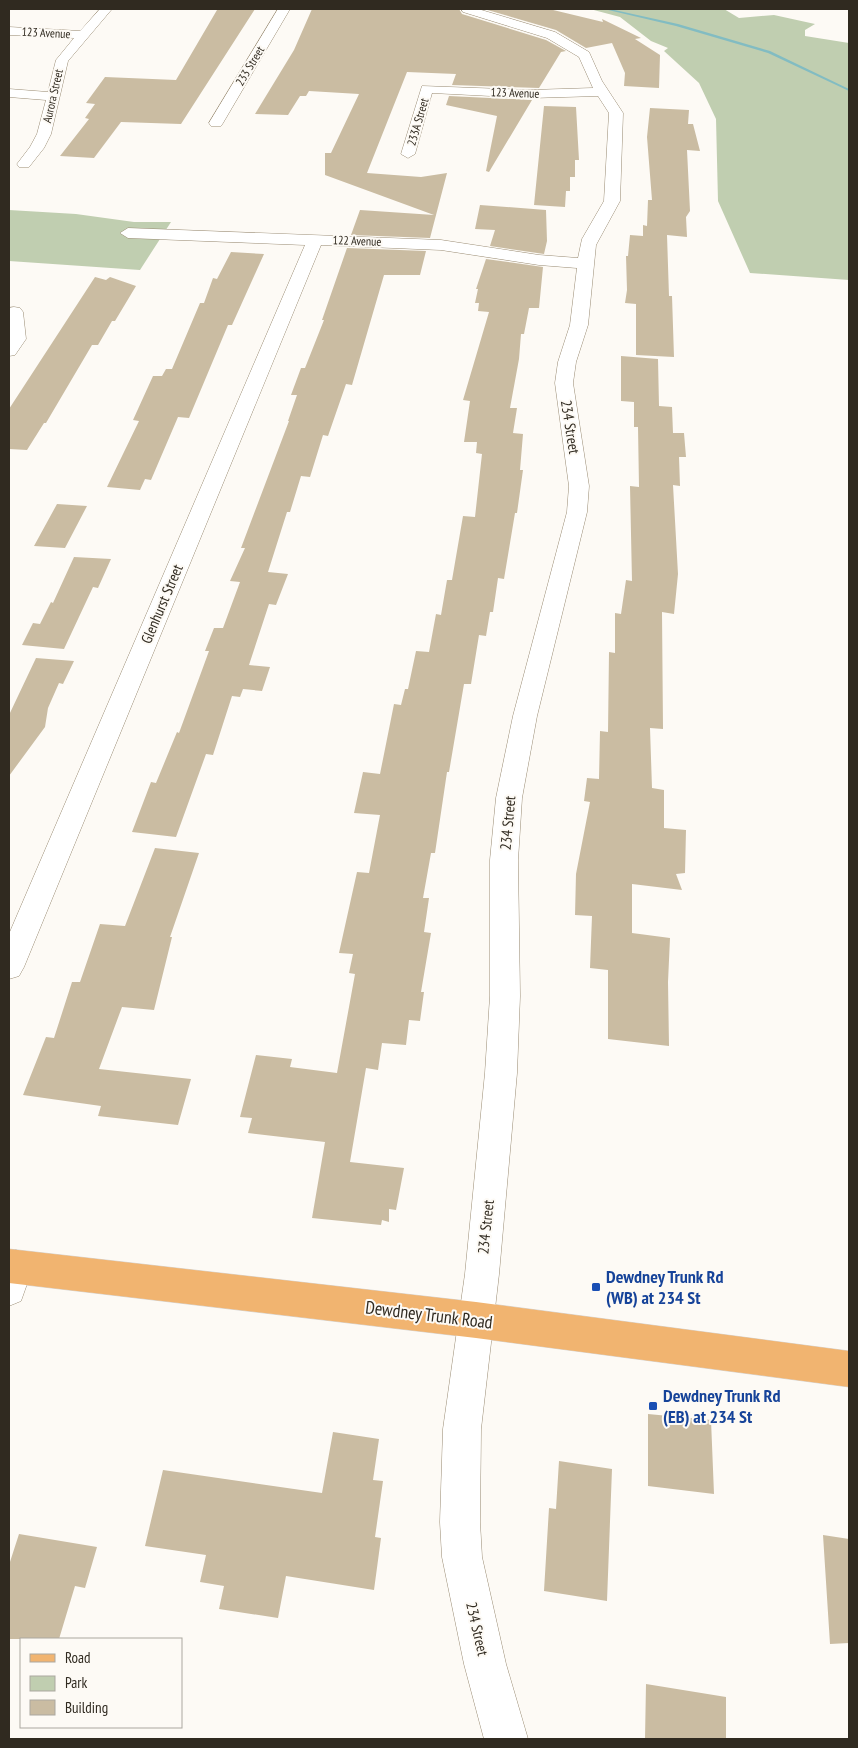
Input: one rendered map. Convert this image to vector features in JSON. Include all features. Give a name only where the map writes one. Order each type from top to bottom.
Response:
[{"type":"main road","name":"Dewdney Trunk Road","points":[[11,1274],[476,1320],[849,1368]]},
{"type":"street","name":"Aurora Street","points":[[24,164],[37,148],[44,134],[62,60],[106,9]]},
{"type":"street","name":"233 Street","points":[[216,123],[284,9]]},
{"type":"street","name":"234 Street","points":[[467,9],[551,35],[576,48],[587,58],[592,76],[613,107],[616,119],[612,201],[608,212],[590,238],[585,264],[579,325],[567,362],[564,383],[576,464],[579,499],[525,716],[509,798],[504,860],[505,996],[501,1074],[476,1320],[462,1429],[460,1522],[462,1557],[486,1664],[506,1739]]},
{"type":"street","points":[[468,24],[493,17]]},
{"type":"street","name":"123 Avenue","points":[[9,31],[84,35]]},
{"type":"street","name":"123 Avenue","points":[[427,89],[532,94],[602,92]]},
{"type":"street","name":"233A Street","points":[[408,154],[427,89]]},
{"type":"street","points":[[9,93],[53,96]]},
{"type":"street","name":"122 Avenue","points":[[128,233],[441,244],[540,260],[585,264]]},
{"type":"street","name":"Glenhurst Street","points":[[9,967],[315,240]]},
{"type":"street","points":[[9,351],[17,339],[14,312]]},
{"type":"green space","points":[[590,9],[724,9],[739,18],[774,15],[815,24],[805,30],[805,36],[849,43],[849,280],[750,273],[718,201],[716,119],[699,83],[664,51],[668,48],[651,41],[620,17]]},
{"type":"green space","points":[[9,210],[76,214],[134,222],[171,222],[140,270],[9,261]]},
{"type":"building","points":[[255,9],[181,124],[121,122],[94,158],[60,156],[89,119],[85,118],[95,104],[86,103],[105,77],[176,80],[217,10]]},
{"type":"building","points":[[312,9],[459,9],[462,14],[546,40],[566,51],[561,52],[539,88],[452,85],[456,74],[407,72],[367,173],[421,177],[447,173],[430,238],[351,235],[360,210],[434,215],[325,175],[325,153],[331,153],[359,94],[309,91],[306,96],[300,96],[288,115],[255,114],[294,50]]},
{"type":"building","points":[[484,9],[549,9],[603,22],[602,19],[641,38],[635,39],[660,55],[659,88],[624,86],[625,73],[612,43],[586,48],[556,30]]},
{"type":"building","points":[[449,96],[532,100],[489,172],[486,171],[497,116],[446,105]]},
{"type":"building","points":[[544,106],[576,107],[579,160],[575,160],[575,177],[570,177],[570,191],[566,191],[565,207],[534,205]]},
{"type":"building","points":[[650,108],[689,110],[688,124],[693,124],[700,151],[687,150],[690,211],[686,217],[687,237],[667,235],[674,357],[636,355],[636,304],[625,303],[627,290],[626,256],[628,256],[630,235],[643,236],[643,225],[647,226],[648,200],[652,200],[647,137]]},
{"type":"building","points":[[480,205],[546,210],[547,241],[544,254],[490,246],[495,230],[475,229]]},
{"type":"building","points":[[347,248],[426,251],[420,275],[384,275],[352,385],[346,384],[328,436],[323,435],[310,477],[301,476],[290,512],[287,512],[268,572],[288,574],[276,605],[269,604],[249,665],[270,667],[262,691],[243,689],[240,697],[232,696],[213,755],[206,754],[176,837],[132,832],[151,782],[156,783],[177,732],[179,733],[209,651],[205,651],[214,628],[223,628],[240,582],[230,581],[245,548],[241,548],[289,421],[297,395],[291,395],[301,368],[305,368],[324,320],[322,320]]},
{"type":"building","points":[[231,252],[264,254],[232,325],[228,325],[189,418],[178,417],[151,480],[145,479],[140,490],[107,487],[139,421],[133,420],[153,376],[162,376],[166,369],[172,369],[200,303],[204,303],[213,278],[217,279]]},
{"type":"building","points":[[486,259],[543,267],[539,308],[529,308],[524,334],[521,334],[519,359],[510,408],[517,408],[513,433],[523,434],[520,470],[523,470],[517,513],[515,513],[504,579],[498,578],[493,612],[490,612],[486,636],[479,635],[471,684],[464,684],[449,772],[447,772],[435,853],[431,853],[423,898],[429,898],[424,932],[431,933],[421,992],[424,992],[420,1021],[409,1020],[406,1045],[382,1043],[378,1070],[366,1068],[350,1162],[404,1168],[396,1210],[389,1209],[389,1222],[382,1220],[381,1225],[312,1218],[325,1142],[248,1133],[252,1118],[240,1117],[256,1055],[292,1059],[290,1067],[337,1073],[355,974],[349,973],[353,954],[339,953],[357,872],[369,873],[380,815],[354,813],[363,772],[380,774],[394,704],[401,705],[405,689],[408,689],[416,651],[429,652],[436,614],[441,615],[447,580],[452,580],[463,516],[475,517],[482,454],[476,453],[477,442],[464,442],[470,401],[463,400],[489,312],[478,311],[479,303],[475,303],[478,289],[476,289]]},
{"type":"building","points":[[95,277],[106,280],[110,277],[136,286],[98,345],[92,345],[46,423],[44,423],[27,450],[9,449],[9,409]]},
{"type":"building","points":[[621,356],[658,359],[659,406],[672,407],[673,433],[684,433],[686,457],[679,457],[680,486],[673,485],[678,574],[674,614],[662,612],[663,729],[650,728],[652,788],[664,790],[664,828],[686,830],[685,873],[676,874],[682,890],[632,884],[632,933],[670,938],[668,982],[669,1046],[608,1039],[608,970],[590,968],[592,916],[575,915],[576,874],[590,802],[584,801],[587,778],[599,779],[600,731],[608,732],[609,652],[615,653],[615,613],[621,614],[626,580],[632,581],[630,486],[639,487],[638,427],[634,427],[634,402],[621,401]]},
{"type":"building","points":[[57,504],[87,506],[65,548],[34,546]]},
{"type":"building","points":[[74,557],[111,559],[98,588],[93,587],[64,649],[22,645],[33,623],[40,624],[51,602],[53,603]]},
{"type":"building","points":[[36,658],[74,661],[63,684],[59,683],[48,708],[45,727],[9,776],[9,715]]},
{"type":"building","points":[[155,848],[199,853],[170,937],[172,937],[154,1010],[122,1007],[99,1069],[191,1079],[178,1125],[98,1116],[101,1106],[23,1095],[46,1037],[54,1038],[72,982],[80,982],[100,924],[125,926]]},
{"type":"building","points":[[648,1414],[711,1420],[714,1494],[648,1486]]},
{"type":"building","points":[[333,1432],[379,1439],[373,1480],[383,1481],[375,1537],[381,1538],[374,1590],[286,1576],[278,1618],[219,1609],[224,1586],[200,1582],[206,1555],[145,1546],[163,1470],[322,1493]]},
{"type":"building","points":[[559,1461],[612,1469],[607,1601],[544,1591],[549,1508],[556,1509]]},
{"type":"building","points":[[19,1534],[97,1547],[85,1588],[75,1586],[59,1638],[9,1639],[9,1565]]},
{"type":"building","points":[[823,1535],[849,1539],[849,1643],[830,1644]]},
{"type":"building","points":[[646,1684],[726,1697],[726,1739],[645,1739]]},
{"type":"waterway","points":[[606,9],[677,25],[769,52],[849,90]]},
{"type":"place","name":"Dewdney Trunk Rd (WB) at 234 St","points":[[596,1287]]},
{"type":"place","name":"Dewdney Trunk Rd (EB) at 234 St","points":[[653,1406]]}]
